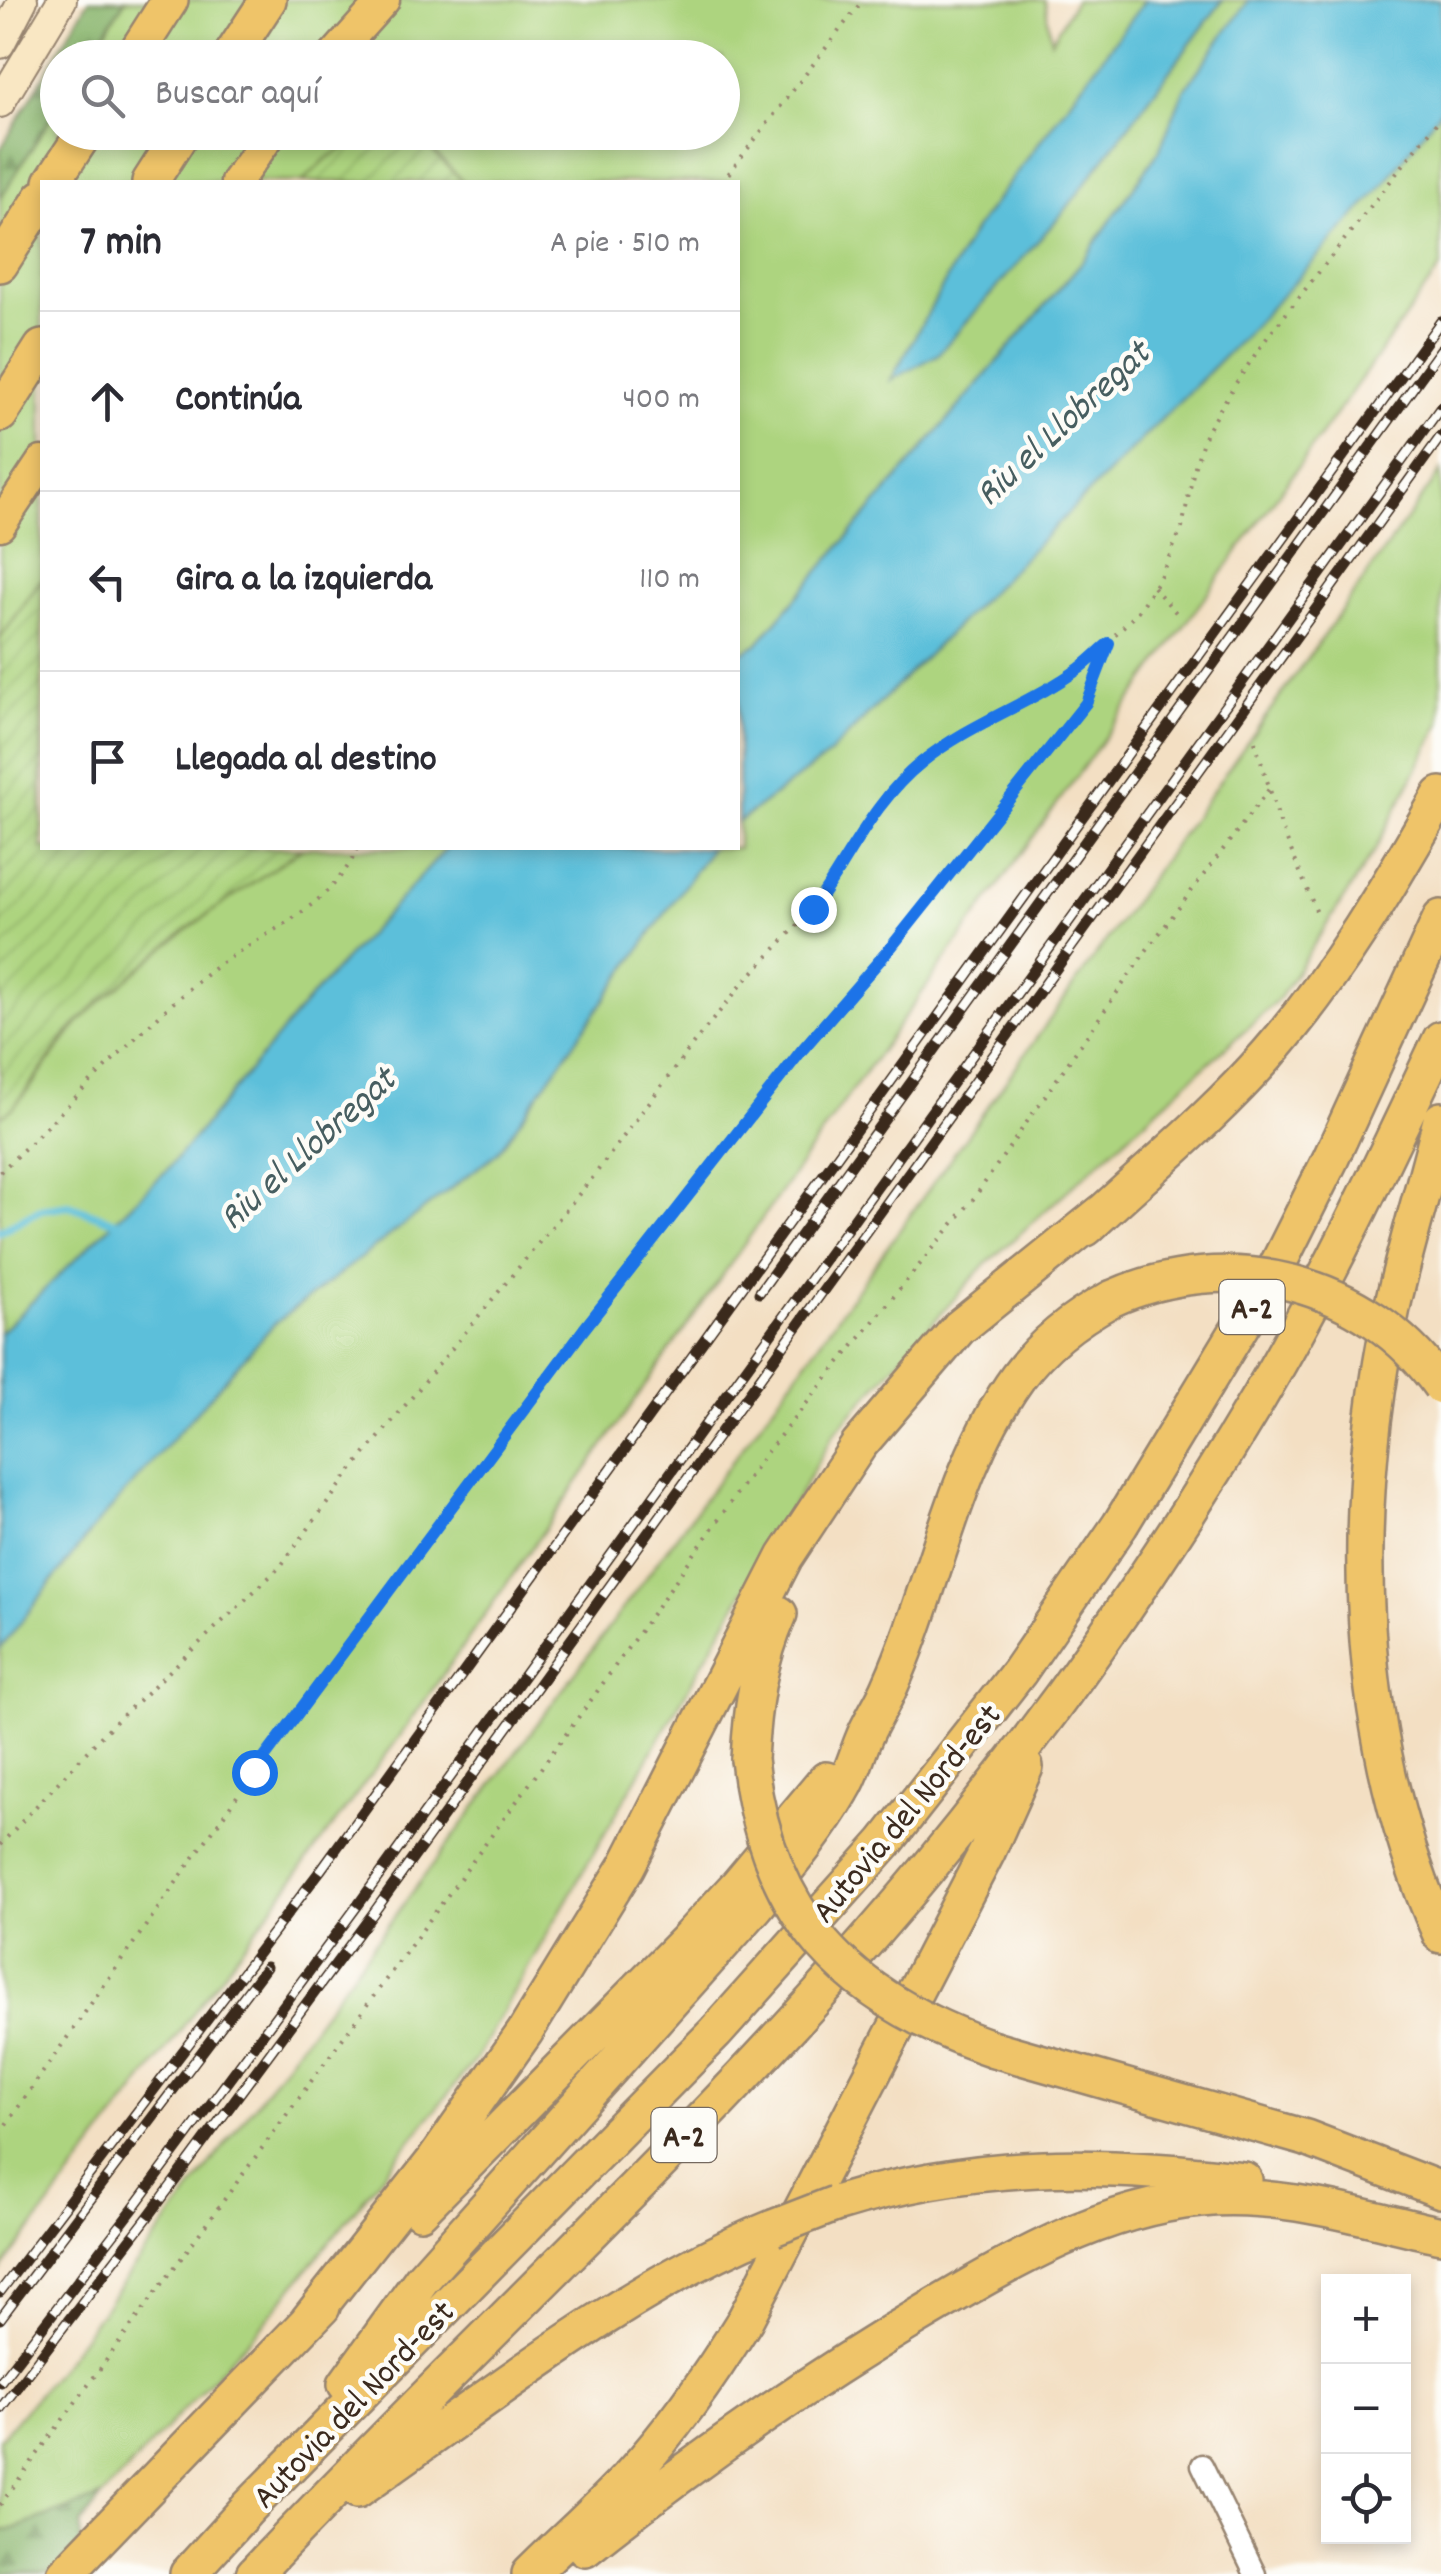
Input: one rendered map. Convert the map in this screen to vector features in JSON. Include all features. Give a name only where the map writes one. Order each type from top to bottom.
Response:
[{"type":"highway","points":[[144,40],[170,0]]},
{"type":"highway","points":[[242,40],[268,0]]},
{"type":"highway","points":[[53,180],[73,150]]},
{"type":"highway","points":[[151,180],[170,150]]},
{"type":"highway","points":[[0,264],[40,201]]},
{"type":"highway","points":[[0,414],[40,351]]},
{"type":"highway","points":[[1441,796],[1354,942],[1301,1015],[1230,1093],[970,1342],[920,1397],[840,1504],[788,1593],[765,1646],[755,1688],[749,1759],[764,1842],[802,1920],[852,1976],[885,2000],[946,2032],[1306,2138],[1441,2190]]},
{"type":"highway","name":"Autovia del Nord-est","points":[[188,2574],[716,2032],[885,1843],[1018,1672],[1120,1525],[1276,1268],[1441,918]]},
{"type":"highway","name":"Autovia del Nord-est","points":[[254,2574],[754,2064],[924,1873],[1050,1710],[1164,1547],[1259,1397],[1373,1183],[1441,1038]]},
{"type":"highway","points":[[1441,1120],[1394,1302],[1379,1385],[1368,1465],[1364,1615],[1371,1692],[1389,1786],[1424,1898],[1441,1934]]},
{"type":"highway","points":[[308,2321],[485,2092],[557,1982],[636,1848],[785,1558],[858,1445],[959,1328],[1103,1212]]},
{"type":"highway","points":[[292,2464],[422,2279],[756,1906],[805,1846],[844,1788],[895,1674],[956,1508],[999,1406],[1020,1374],[1046,1346],[1083,1315],[1141,1286],[1177,1276],[1252,1274],[1292,1282],[1347,1302],[1403,1340],[1441,1386]]},
{"type":"highway","points":[[530,2574],[606,2501],[663,2438],[746,2320],[987,1852],[1050,1710]]},
{"type":"highway","points":[[65,2574],[308,2321],[686,1940],[864,1738]]},
{"type":"highway","points":[[290,2536],[613,2314],[680,2273],[773,2228],[835,2204],[911,2184],[988,2171],[1054,2166],[1137,2168],[1250,2181],[1386,2214],[1441,2234]]},
{"type":"highway","points":[[553,2574],[745,2428],[819,2378],[970,2286],[1079,2230],[1166,2205],[1230,2197],[1273,2200],[1441,2234]]},
{"type":"main road","points":[[0,44],[23,0]]},
{"type":"main road","points":[[0,104],[62,0]]},
{"type":"main road","points":[[348,40],[384,0]]},
{"type":"main road","points":[[237,180],[259,150]]},
{"type":"main road","points":[[0,526],[40,465]]},
{"type":"street","points":[[1202,2465],[1255,2574]]},
{"type":"path","points":[[724,180],[863,0]]},
{"type":"path","points":[[0,1845],[106,1731],[280,1567],[348,1475],[593,1176],[696,1040],[813,909],[855,842],[901,780],[955,740],[1080,669],[1136,614],[1154,587],[1182,528],[1206,432],[1263,343],[1441,117]]},
{"type":"path","points":[[1154,587],[1180,617]]},
{"type":"path","points":[[0,2133],[254,1772],[584,1329],[802,1050],[892,946],[1086,703],[1109,643]]},
{"type":"path","points":[[1255,741],[1280,826],[1319,918]]},
{"type":"path","points":[[0,2505],[547,1760],[762,1458],[974,1198],[1146,952],[1270,789]]},
{"type":"path","points":[[0,1172],[207,974],[318,900],[357,850]]},
{"type":"green space","points":[[89,0],[125,0],[100,40],[65,40]]},
{"type":"green space","points":[[125,0],[1045,0],[1051,41],[1075,0],[1145,0],[974,230],[892,378],[937,355],[1066,209],[1223,0],[1249,0],[1184,90],[1159,151],[1082,262],[757,644],[740,654],[740,180],[462,180],[431,150],[740,150],[740,40],[100,40]]},
{"type":"green space","points":[[40,83],[40,135],[0,199],[0,150]]},
{"type":"green space","points":[[1441,109],[1441,267],[848,1096],[400,1736],[0,2272],[0,1649],[91,1531],[273,1325],[497,1153],[710,850],[740,850],[740,821],[826,757],[1244,336],[1382,187]]},
{"type":"green space","points":[[40,135],[40,150],[341,150],[304,180],[40,180],[40,581],[0,639],[0,199]]},
{"type":"green space","points":[[341,150],[431,150],[462,180],[304,180]]},
{"type":"green space","points":[[1441,471],[1441,723],[1375,850],[1278,1000],[983,1267],[835,1432],[475,2060],[266,2321],[102,2497],[0,2531],[0,2439],[55,2374],[796,1375]]},
{"type":"green space","points":[[40,581],[40,850],[299,850],[187,929],[91,1010],[68,1033],[13,1108],[0,1117],[0,639]]},
{"type":"green space","points":[[299,850],[445,850],[309,999],[168,1169],[0,1333],[0,1117],[23,1096],[89,1012],[192,926]]},
{"type":"green space","points":[[102,2497],[81,2524],[79,2574],[0,2574],[0,2531]]},
{"type":"water","points":[[1145,0],[1223,0],[1066,209],[937,355],[891,380],[974,230]]},
{"type":"water","name":"Riu el Llobregat","points":[[1249,0],[1441,0],[1441,109],[1382,187],[1244,336],[826,757],[740,821],[740,654],[757,644],[1082,262],[1159,151],[1184,90]]},
{"type":"water","name":"Riu el Llobregat","points":[[445,850],[710,850],[497,1153],[273,1325],[91,1531],[0,1649],[0,1333],[168,1169],[309,999]]},
{"type":"waterway","points":[[0,1231],[41,1209],[69,1205],[121,1224]]},
{"type":"railway","points":[[0,2292],[320,1871],[1441,321]]},
{"type":"railway","points":[[759,1293],[1441,349]]},
{"type":"railway","points":[[0,2382],[358,1905],[1441,407]]},
{"type":"railway","points":[[0,2409],[372,1915],[1441,436]]},
{"type":"railway","points":[[0,2319],[266,1967]]},
{"type":"route","points":[[254,1772],[584,1329],[802,1050],[892,946],[1086,703],[1109,643],[1080,669],[1001,712],[924,760],[901,780],[855,842],[813,909]]}]
